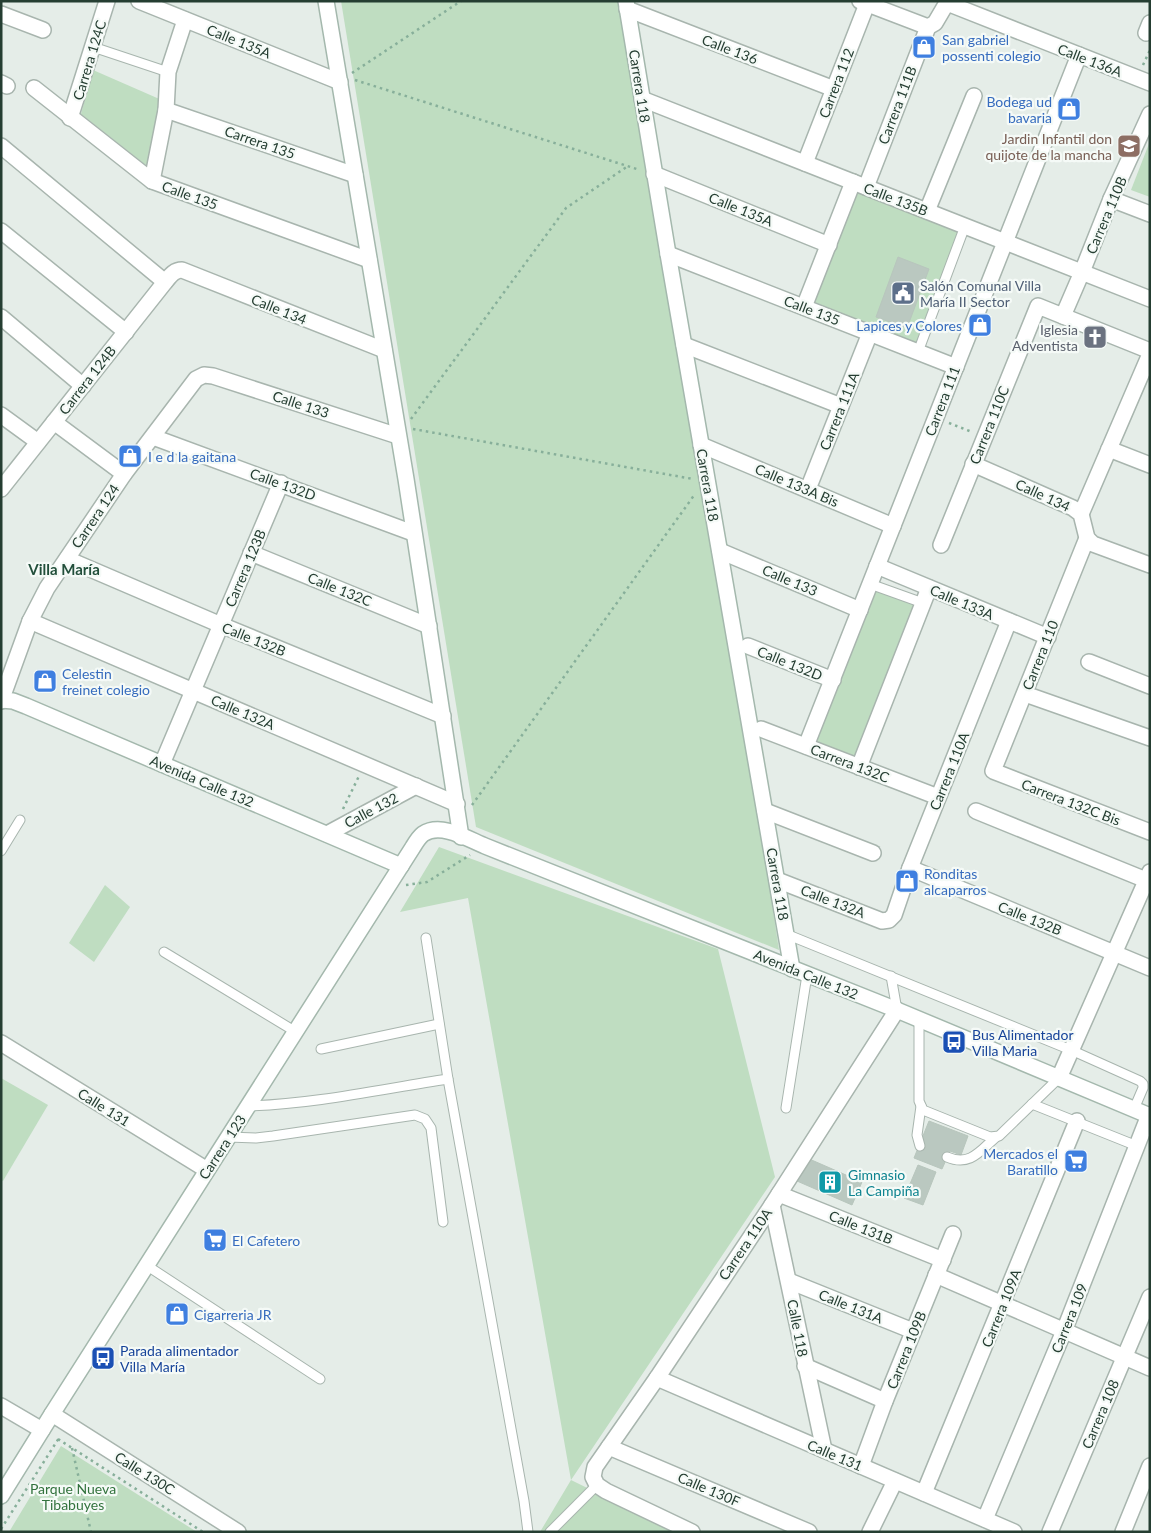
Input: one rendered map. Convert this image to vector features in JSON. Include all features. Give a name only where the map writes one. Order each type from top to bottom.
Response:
[{"type":"street","name":"Carrera 124C","points":[[70,118],[107,1]]},
{"type":"street","name":"Calle 135A","points":[[139,1],[340,82]]},
{"type":"street","points":[[326,1],[384,350],[401,432],[413,533],[460,830]]},
{"type":"street","name":"Carrera 111B","points":[[804,307],[829,245],[860,184],[928,27],[935,24],[947,2]]},
{"type":"street","name":"Calle 136A","points":[[947,2],[1150,83]]},
{"type":"street","points":[[863,3],[928,27]]},
{"type":"street","name":"Carrera 112","points":[[805,163],[834,89],[863,3]]},
{"type":"street","name":"Calle 136","points":[[626,5],[834,89]]},
{"type":"street","name":"Carrera 118","points":[[626,5],[706,481],[766,811],[792,969]]},
{"type":"street","points":[[1,14],[43,30]]},
{"type":"street","points":[[152,181],[166,110],[168,72],[185,20]]},
{"type":"street","name":"Carrera 111","points":[[806,746],[1079,55]]},
{"type":"street","name":"Calle 135","points":[[34,88],[152,181],[369,260]]},
{"type":"street","points":[[927,211],[974,96]]},
{"type":"street","name":"Calle 135B","points":[[642,99],[1150,299]]},
{"type":"street","name":"Carrera 135","points":[[166,110],[355,175]]},
{"type":"street","name":"Carrera 110B","points":[[1063,316],[1111,199],[1150,114]]},
{"type":"street","name":"Calle 134","points":[[1,146],[169,277],[182,270],[384,350]]},
{"type":"street","name":"Calle 135A","points":[[654,174],[829,245]]},
{"type":"street","points":[[1111,199],[1150,214]]},
{"type":"street","points":[[1,231],[126,332]]},
{"type":"street","name":"Calle 135","points":[[668,254],[956,367]]},
{"type":"street","name":"Carrera 124B","points":[[1,489],[169,277]]},
{"type":"street","name":"Carrera 110C","points":[[941,545],[1038,306],[1063,316]]},
{"type":"street","points":[[1063,316],[1150,353],[1080,514]]},
{"type":"street","points":[[1,317],[83,386]]},
{"type":"street","name":"Carrera 111A","points":[[808,489],[870,333]]},
{"type":"street","points":[[684,345],[841,406]]},
{"type":"street","name":"Calle 133","points":[[204,375],[401,432]]},
{"type":"street","name":"Carrera 124","points":[[1,700],[6,672],[47,588],[124,474],[196,379],[204,375]]},
{"type":"street","points":[[1,415],[38,442]]},
{"type":"street","points":[[54,422],[124,474]]},
{"type":"street","name":"Calle 132D","points":[[152,437],[413,533]]},
{"type":"street","name":"Calle 133A Bis","points":[[701,445],[893,526]]},
{"type":"street","points":[[1109,449],[1150,465]]},
{"type":"street","name":"Calle 134","points":[[974,464],[1073,508],[1080,514],[1087,538]]},
{"type":"street","name":"Carrera 123B","points":[[162,764],[281,483]]},
{"type":"street","points":[[1087,538],[1094,544],[1150,565]]},
{"type":"street","name":"Carrera 110","points":[[992,771],[1087,538]]},
{"type":"street","name":"Calle 133","points":[[720,551],[860,610]]},
{"type":"street","name":"Calle 132C","points":[[252,553],[429,626]]},
{"type":"street","name":"Calle 132B","points":[[66,559],[443,716]]},
{"type":"street","name":"Calle 133A","points":[[877,566],[1048,637]]},
{"type":"street","points":[[859,766],[929,588]]},
{"type":"street","name":"Calle 132A","points":[[30,621],[456,804]]},
{"type":"street","name":"Carrera 110A","points":[[889,920],[894,915],[910,868],[1009,621]]},
{"type":"street","name":"Calle 132D","points":[[748,646],[833,680]]},
{"type":"street","points":[[1089,662],[1149,685]]},
{"type":"street","points":[[1025,694],[1150,738]]},
{"type":"street","name":"Avenida Calle 132","points":[[1,700],[26,706],[401,866]]},
{"type":"street","name":"Carrera 132C","points":[[761,729],[938,797]]},
{"type":"street","name":"Carrera 132C Bis","points":[[992,771],[1150,832]]},
{"type":"street","name":"Calle 132","points":[[327,834],[416,786]]},
{"type":"street","points":[[766,811],[873,854]]},
{"type":"street","points":[[976,812],[1148,876],[1059,1078]]},
{"type":"street","name":"Carrera 123","points":[[1,1496],[413,847],[424,834],[439,830],[460,830]]},
{"type":"street","name":"Avenida Calle 132","points":[[460,830],[792,969],[897,1010],[1149,1115]]},
{"type":"street","name":"Calle 132B","points":[[910,868],[1150,968]]},
{"type":"street","name":"Calle 132A","points":[[777,880],[882,921],[889,920]]},
{"type":"street","name":"Carrera 110A","points":[[595,1481],[595,1467],[657,1378],[897,1010]]},
{"type":"street","name":"Calle 131","points":[[1,1043],[207,1170]]},
{"type":"street","name":"Carrera 109","points":[[985,1519],[1064,1331],[1149,1115]]},
{"type":"street","name":"Carrera 109A","points":[[924,1493],[1077,1121]]},
{"type":"street","name":"Calle 131B","points":[[775,1199],[943,1260]]},
{"type":"street","name":"Calle 118","points":[[775,1199],[805,1366],[824,1450]]},
{"type":"street","name":"Carrera 109B","points":[[861,1466],[885,1401],[953,1234]]},
{"type":"street","points":[[936,1275],[1150,1368]]},
{"type":"street","name":"Calle 131A","points":[[789,1281],[913,1331]]},
{"type":"street","name":"Carrera 108","points":[[1050,1532],[1150,1297]]},
{"type":"street","points":[[805,1366],[885,1401]]},
{"type":"street","name":"Calle 131","points":[[657,1378],[1014,1532]]},
{"type":"street","points":[[1,1406],[42,1430]]},
{"type":"street","name":"Calle 130C","points":[[52,1414],[238,1532]]},
{"type":"street","name":"Calle 130F","points":[[609,1447],[810,1532]]},
{"type":"street","points":[[1123,1532],[1143,1503],[1150,1466]]},
{"type":"street","points":[[870,1532],[895,1480]]},
{"type":"street","points":[[595,1481],[606,1491],[692,1532]]},
{"type":"lane","points":[[92,47],[168,72]]},
{"type":"lane","points":[[918,352],[965,226]]},
{"type":"lane","points":[[870,584],[923,603]]},
{"type":"lane","points":[[1,852],[20,820]]},
{"type":"lane","points":[[786,934],[1071,1050],[1143,1084],[1144,1088],[1134,1109]]},
{"type":"lane","points":[[426,938],[448,1079],[528,1532]]},
{"type":"lane","points":[[164,952],[296,1032]]},
{"type":"lane","points":[[786,1108],[807,975]]},
{"type":"lane","points":[[891,976],[897,1010]]},
{"type":"lane","points":[[919,1019],[920,1106],[917,1135],[920,1146]]},
{"type":"lane","points":[[321,1049],[439,1024]]},
{"type":"lane","points":[[947,1158],[956,1161],[975,1156],[1059,1078]]},
{"type":"lane","points":[[248,1106],[293,1103],[448,1079]]},
{"type":"lane","points":[[1032,1104],[1137,1146]]},
{"type":"lane","points":[[920,1106],[923,1110],[990,1137],[996,1137]]},
{"type":"lane","points":[[228,1138],[273,1136],[415,1115],[425,1119],[431,1128],[443,1222]]},
{"type":"lane","points":[[146,1265],[320,1380]]},
{"type":"lane","points":[[550,1532],[595,1481]]},
{"type":"path","points":[[461,1],[346,77],[654,174]]},
{"type":"path","points":[[460,830],[706,481],[401,432],[566,208],[628,166]]},
{"type":"path","points":[[936,418],[985,437]]},
{"type":"path","points":[[340,816],[364,764]]},
{"type":"path","points":[[387,888],[427,882],[476,852]]},
{"type":"path","points":[[1,1529],[68,1424]]},
{"type":"path","points":[[58,1439],[203,1532]]},
{"type":"path","points":[[72,1448],[92,1532]]},
{"type":"green space","points":[[341,1],[619,1],[757,806],[779,950],[476,827]]},
{"type":"green space","points":[[93,70],[164,101],[152,170],[81,114]]},
{"type":"green space","points":[[1150,141],[1150,197],[1131,190]]},
{"type":"green space","points":[[853,182],[965,226],[918,352],[804,307]]},
{"type":"green space","points":[[877,581],[920,598],[856,759],[813,742]]},
{"type":"green space","points":[[439,847],[718,949],[775,1177],[571,1480],[468,898],[400,912]]},
{"type":"green space","points":[[105,885],[130,907],[94,962],[69,943]]},
{"type":"green space","points":[[1,1078],[48,1105],[3,1181],[1,1180]]},
{"type":"green space","name":"Parque Nueva Tibabuyes","points":[[61,1446],[197,1532],[9,1532]]},
{"type":"green space","points":[[571,1480],[677,1532],[540,1532]]},
{"type":"building","name":"Salón Comunal Villa María II Sector","points":[[898,257],[929,269],[907,328],[876,317]]},
{"type":"building","points":[[929,1121],[968,1136],[961,1155],[950,1151],[942,1169],[914,1158]]},
{"type":"building","name":"Gimnasio La Campiña","points":[[807,1158],[862,1182],[852,1205],[797,1181]]},
{"type":"building","points":[[918,1165],[936,1172],[923,1205],[904,1198]]},
{"type":"place","name":"San gabriel possenti colegio","points":[[924,47]]},
{"type":"place","name":"Bodega ud bavaria","points":[[1069,109]]},
{"type":"place","name":"Jardin Infantil don quijote de la mancha","points":[[1129,146]]},
{"type":"place","name":"Salón Comunal Villa María II Sector","points":[[903,293]]},
{"type":"place","name":"Lapices y Colores","points":[[980,325]]},
{"type":"place","name":"Iglesia Adventista","points":[[1095,337]]},
{"type":"place","name":"I e d la gaitana","points":[[130,456]]},
{"type":"place","name":"Celestin freinet colegio","points":[[45,681]]},
{"type":"place","name":"Ronditas alcaparros","points":[[907,881]]},
{"type":"place","name":"Bus Alimentador Villa Maria","points":[[954,1042]]},
{"type":"place","name":"Mercados el Baratillo","points":[[1076,1161]]},
{"type":"place","name":"Gimnasio La Campiña","points":[[830,1182]]},
{"type":"place","name":"El Cafetero","points":[[215,1240]]},
{"type":"place","name":"Cigarreria JR","points":[[177,1314]]},
{"type":"place","name":"Parada alimentador Villa María","points":[[103,1358]]},
{"type":"district","name":"Villa María","points":[[64,569]]}]
